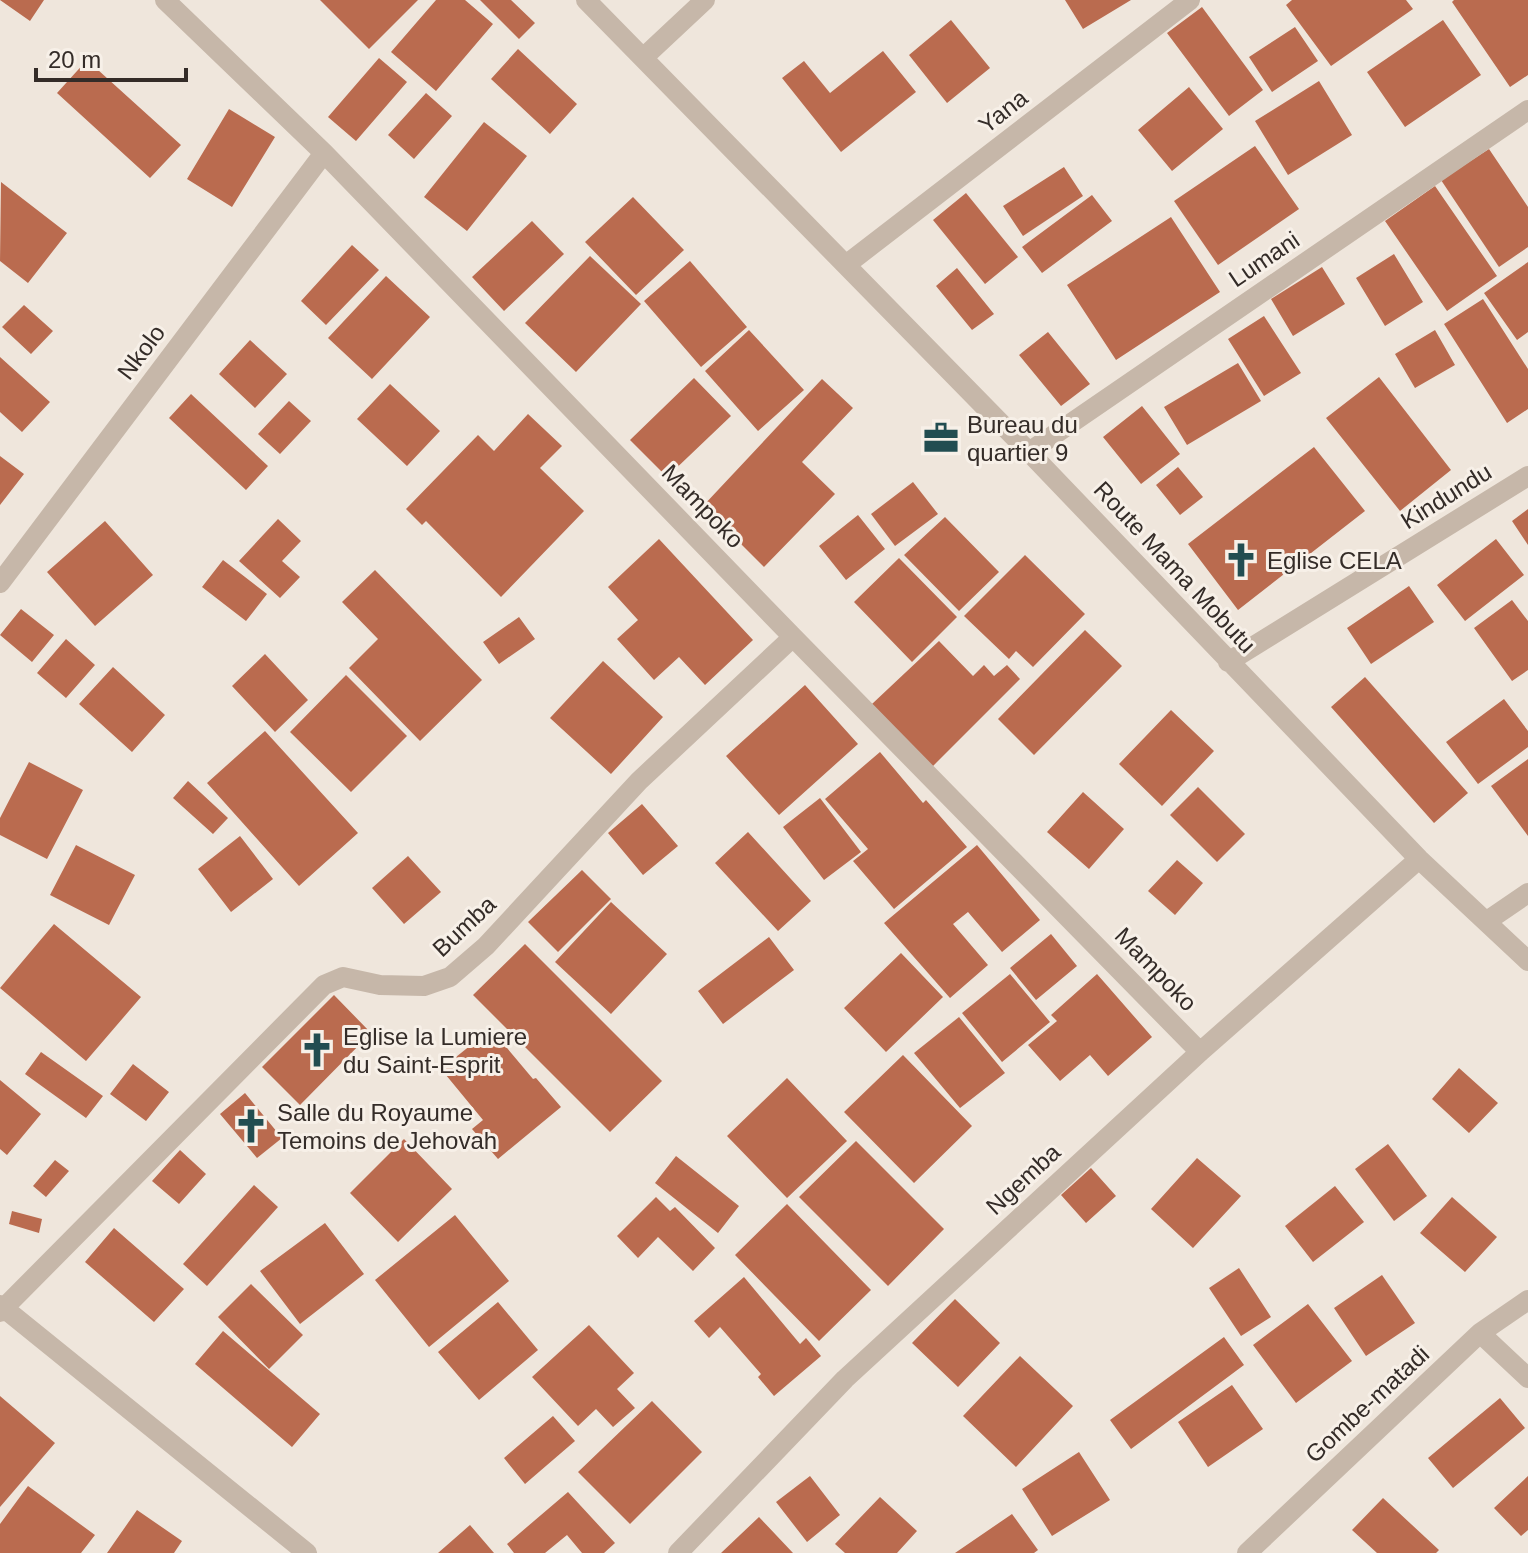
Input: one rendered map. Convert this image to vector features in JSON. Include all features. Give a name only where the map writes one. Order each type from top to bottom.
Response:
[{"type":"street","name":"Mampoko","points":[[165,0],[324,153],[1200,1052]]},
{"type":"street","name":"Route Mama Mobutu","points":[[586,0],[847,264],[1419,859],[1528,961]]},
{"type":"street","points":[[643,58],[705,0]]},
{"type":"street","name":"Yana","points":[[847,264],[1190,0]]},
{"type":"street","name":"Lumani","points":[[1029,452],[1528,110]]},
{"type":"street","name":"Nkolo","points":[[0,583],[324,153]]},
{"type":"street","name":"Kindundu","points":[[1228,662],[1528,476]]},
{"type":"street","name":"Bumba","points":[[1,1308],[324,985],[343,977],[380,985],[424,986],[450,977],[486,946],[639,781],[793,637]]},
{"type":"street","name":"Ngemba","points":[[678,1553],[845,1379],[1200,1052],[1419,859]]},
{"type":"street","points":[[1487,921],[1528,893]]},
{"type":"street","name":"Gombe-matadi","points":[[1247,1553],[1480,1333],[1528,1300]]},
{"type":"street","points":[[1,1308],[307,1553]]},
{"type":"street","points":[[1480,1333],[1528,1378]]},
{"type":"building","points":[[0,0],[44,0],[30,21]]},
{"type":"building","points":[[320,0],[418,0],[369,49]]},
{"type":"building","points":[[436,0],[465,0],[493,24],[436,91],[391,52]]},
{"type":"building","points":[[480,0],[511,0],[535,23],[519,39]]},
{"type":"building","points":[[1065,0],[1131,0],[1083,29]]},
{"type":"building","points":[[1292,0],[1406,0],[1413,9],[1331,66],[1286,5]]},
{"type":"building","points":[[1528,0],[1528,75],[1510,87],[1452,2]]},
{"type":"building","points":[[1202,7],[1263,90],[1229,116],[1167,33]]},
{"type":"building","points":[[951,20],[990,68],[947,103],[909,55]]},
{"type":"building","points":[[1443,20],[1481,75],[1405,127],[1367,72]]},
{"type":"building","points":[[1295,27],[1318,61],[1272,92],[1249,57]]},
{"type":"building","points":[[518,49],[577,104],[550,134],[491,79]]},
{"type":"building","points":[[883,51],[916,92],[841,152],[782,78],[804,61],[830,93]]},
{"type":"building","points":[[379,58],[407,82],[356,141],[328,117]]},
{"type":"building","points":[[87,60],[181,145],[150,178],[57,93]]},
{"type":"building","points":[[1319,81],[1352,135],[1288,175],[1255,121]]},
{"type":"building","points":[[1189,87],[1223,129],[1172,171],[1138,130]]},
{"type":"building","points":[[426,93],[452,116],[414,159],[388,135]]},
{"type":"building","points":[[229,109],[275,137],[232,207],[187,179]]},
{"type":"building","points":[[484,122],[527,156],[467,231],[424,197]]},
{"type":"building","points":[[1255,146],[1299,209],[1218,265],[1174,201]]},
{"type":"building","points":[[1489,149],[1528,207],[1528,247],[1499,267],[1441,180]]},
{"type":"building","points":[[1064,167],[1083,196],[1023,236],[1003,206]]},
{"type":"building","points":[[1,182],[67,233],[28,283],[0,261]]},
{"type":"building","points":[[1435,186],[1497,276],[1447,311],[1385,221]]},
{"type":"building","points":[[966,193],[1018,257],[985,284],[933,220]]},
{"type":"building","points":[[1092,195],[1112,221],[1042,273],[1022,247]]},
{"type":"building","points":[[633,197],[684,250],[636,295],[585,242]]},
{"type":"building","points":[[1171,217],[1220,292],[1116,360],[1067,285]]},
{"type":"building","points":[[532,221],[564,254],[504,311],[472,277]]},
{"type":"building","points":[[352,245],[379,270],[326,325],[301,301]]},
{"type":"building","points":[[1394,254],[1423,302],[1385,326],[1356,278]]},
{"type":"building","points":[[590,256],[641,304],[576,372],[525,323]]},
{"type":"building","points":[[690,261],[747,327],[701,367],[644,301]]},
{"type":"building","points":[[1528,262],[1528,332],[1517,340],[1484,293]]},
{"type":"building","points":[[1322,267],[1345,304],[1293,336],[1271,299]]},
{"type":"building","points":[[957,268],[994,314],[972,330],[936,286]]},
{"type":"building","points":[[386,276],[430,317],[372,379],[328,338]]},
{"type":"building","points":[[1483,299],[1528,369],[1528,409],[1507,423],[1444,324]]},
{"type":"building","points":[[24,305],[53,331],[31,354],[2,327]]},
{"type":"building","points":[[1264,316],[1301,373],[1264,396],[1228,339]]},
{"type":"building","points":[[749,330],[804,390],[758,431],[705,371]]},
{"type":"building","points":[[1435,330],[1455,365],[1415,388],[1395,354]]},
{"type":"building","points":[[1048,332],[1090,384],[1061,406],[1019,355]]},
{"type":"building","points":[[250,340],[287,374],[255,408],[219,374]]},
{"type":"building","points":[[0,357],[50,402],[22,432],[0,412]]},
{"type":"building","points":[[1238,363],[1261,401],[1187,445],[1164,407]]},
{"type":"building","points":[[1379,377],[1451,470],[1400,511],[1326,418]]},
{"type":"building","points":[[694,378],[731,416],[667,477],[630,440]]},
{"type":"building","points":[[822,379],[853,408],[802,462],[835,494],[764,567],[703,506]]},
{"type":"building","points":[[390,384],[440,431],[407,466],[357,419]]},
{"type":"building","points":[[191,394],[268,466],[246,490],[169,418]]},
{"type":"building","points":[[289,401],[311,421],[280,454],[258,434]]},
{"type":"building","points":[[1142,406],[1180,454],[1141,484],[1103,437]]},
{"type":"building","points":[[528,414],[562,446],[540,468],[584,511],[501,597],[426,521],[422,525],[406,509],[478,435],[494,451]]},
{"type":"building","points":[[1314,447],[1365,511],[1238,610],[1188,544]]},
{"type":"building","points":[[0,456],[24,474],[0,505]]},
{"type":"building","points":[[1178,467],[1203,497],[1180,515],[1156,485]]},
{"type":"building","points":[[913,482],[938,514],[895,546],[871,514]]},
{"type":"building","points":[[1528,509],[1528,545],[1512,521]]},
{"type":"building","points":[[858,515],[885,549],[846,580],[819,546]]},
{"type":"building","points":[[945,517],[999,572],[959,611],[904,555]]},
{"type":"building","points":[[278,519],[301,541],[282,561],[300,577],[280,598],[239,561]]},
{"type":"building","points":[[105,521],[153,575],[95,626],[47,572]]},
{"type":"building","points":[[659,539],[753,640],[705,685],[679,657],[654,680],[617,639],[638,620],[608,587]]},
{"type":"building","points":[[1496,539],[1524,575],[1465,621],[1437,585]]},
{"type":"building","points":[[1025,555],[1085,614],[1033,667],[1016,651],[1009,659],[964,616]]},
{"type":"building","points":[[899,558],[957,617],[912,662],[854,602]]},
{"type":"building","points":[[223,560],[267,594],[246,621],[202,587]]},
{"type":"building","points":[[375,570],[482,680],[420,741],[349,668],[378,639],[342,602]]},
{"type":"building","points":[[1409,586],[1434,622],[1371,664],[1347,628]]},
{"type":"building","points":[[1512,600],[1528,621],[1528,670],[1512,681],[1474,628]]},
{"type":"building","points":[[21,609],[54,635],[32,662],[0,635]]},
{"type":"building","points":[[519,617],[535,639],[499,664],[483,642]]},
{"type":"building","points":[[1085,630],[1122,666],[1034,755],[998,719]]},
{"type":"building","points":[[66,639],[95,665],[66,698],[37,673]]},
{"type":"building","points":[[939,641],[973,676],[984,665],[994,676],[1007,665],[1020,679],[932,767],[872,704]]},
{"type":"building","points":[[265,654],[308,700],[275,732],[232,686]]},
{"type":"building","points":[[603,661],[663,717],[611,774],[550,718]]},
{"type":"building","points":[[113,667],[165,715],[132,752],[79,704]]},
{"type":"building","points":[[346,675],[407,736],[351,792],[290,732]]},
{"type":"building","points":[[1365,677],[1468,793],[1434,823],[1331,707]]},
{"type":"building","points":[[805,685],[858,744],[779,815],[726,756]]},
{"type":"building","points":[[1504,699],[1528,731],[1528,747],[1478,784],[1446,742]]},
{"type":"building","points":[[1171,710],[1214,751],[1162,806],[1119,764]]},
{"type":"building","points":[[265,731],[358,833],[299,886],[207,783]]},
{"type":"building","points":[[880,752],[923,803],[926,800],[967,847],[894,909],[853,861],[868,849],[825,799]]},
{"type":"building","points":[[1528,759],[1528,836],[1491,786]]},
{"type":"building","points":[[29,762],[83,790],[47,859],[0,835],[0,818]]},
{"type":"building","points":[[188,781],[228,818],[213,834],[173,798]]},
{"type":"building","points":[[1198,787],[1245,834],[1217,862],[1170,815]]},
{"type":"building","points":[[1083,792],[1124,829],[1089,869],[1047,832]]},
{"type":"building","points":[[820,798],[861,852],[824,880],[783,827]]},
{"type":"building","points":[[642,804],[678,846],[643,875],[608,833]]},
{"type":"building","points":[[748,832],[811,901],[778,931],[715,863]]},
{"type":"building","points":[[240,836],[273,879],[231,912],[198,869]]},
{"type":"building","points":[[76,845],[135,875],[109,925],[50,895]]},
{"type":"building","points":[[977,845],[1040,920],[1002,952],[968,912],[953,924],[988,965],[950,998],[884,923]]},
{"type":"building","points":[[408,856],[441,892],[404,924],[372,888]]},
{"type":"building","points":[[1177,860],[1203,883],[1175,915],[1148,891]]},
{"type":"building","points":[[582,870],[611,899],[558,952],[528,922]]},
{"type":"building","points":[[611,902],[667,954],[611,1014],[555,962]]},
{"type":"building","points":[[54,924],[141,997],[86,1061],[0,988]]},
{"type":"building","points":[[1051,934],[1077,966],[1036,1000],[1010,968]]},
{"type":"building","points":[[769,937],[794,970],[723,1024],[698,991]]},
{"type":"building","points":[[525,944],[662,1081],[610,1132],[473,995]]},
{"type":"building","points":[[901,953],[943,997],[886,1052],[844,1008]]},
{"type":"building","points":[[1010,974],[1050,1022],[1002,1062],[962,1013]]},
{"type":"building","points":[[1097,974],[1152,1037],[1108,1076],[1090,1055],[1060,1081],[1028,1045],[1057,1021],[1051,1015]]},
{"type":"building","name":"Eglise la Lumiere du Saint-Esprit","points":[[334,995],[371,1033],[300,1105],[262,1067]]},
{"type":"building","points":[[959,1017],[1005,1073],[960,1108],[914,1053]]},
{"type":"building","points":[[491,1029],[561,1107],[498,1159],[472,1129],[483,1120],[441,1069]]},
{"type":"building","points":[[41,1052],[103,1096],[86,1118],[25,1074]]},
{"type":"building","points":[[903,1055],[972,1126],[914,1183],[844,1112]]},
{"type":"building","points":[[133,1064],[169,1092],[146,1121],[110,1094]]},
{"type":"building","points":[[1459,1068],[1498,1103],[1469,1133],[1432,1099]]},
{"type":"building","points":[[787,1078],[847,1141],[787,1198],[727,1136]]},
{"type":"building","points":[[0,1080],[41,1114],[7,1155],[0,1149]]},
{"type":"building","name":"Salle du Royaume Temoins de Jehovah","points":[[245,1093],[282,1138],[257,1158],[220,1114]]},
{"type":"building","points":[[404,1139],[452,1189],[398,1242],[350,1193]]},
{"type":"building","points":[[856,1141],[944,1229],[888,1286],[799,1197]]},
{"type":"building","points":[[1388,1144],[1427,1196],[1394,1221],[1355,1169]]},
{"type":"building","points":[[180,1150],[206,1174],[179,1204],[152,1181]]},
{"type":"building","points":[[676,1156],[739,1206],[718,1233],[655,1183]]},
{"type":"building","points":[[1197,1158],[1241,1196],[1193,1248],[1151,1209]]},
{"type":"building","points":[[55,1160],[69,1171],[46,1197],[33,1186]]},
{"type":"building","points":[[1091,1168],[1116,1196],[1086,1223],[1061,1195]]},
{"type":"building","points":[[254,1185],[278,1207],[207,1286],[183,1264]]},
{"type":"building","points":[[1335,1186],[1364,1222],[1313,1262],[1285,1226]]},
{"type":"building","points":[[656,1197],[670,1211],[675,1207],[715,1248],[693,1271],[658,1237],[638,1258],[617,1236]]},
{"type":"building","points":[[1452,1197],[1497,1237],[1465,1272],[1420,1233]]},
{"type":"building","points":[[787,1204],[871,1290],[819,1341],[735,1255]]},
{"type":"building","points":[[12,1211],[42,1219],[39,1233],[9,1224]]},
{"type":"building","points":[[455,1215],[509,1281],[429,1347],[375,1280]]},
{"type":"building","points":[[325,1223],[364,1274],[300,1324],[260,1271]]},
{"type":"building","points":[[114,1228],[184,1289],[154,1322],[85,1262]]},
{"type":"building","points":[[1239,1268],[1271,1317],[1241,1336],[1209,1288]]},
{"type":"building","points":[[1382,1275],[1415,1323],[1366,1356],[1334,1308]]},
{"type":"building","points":[[744,1277],[800,1344],[806,1338],[821,1356],[774,1396],[758,1377],[761,1374],[720,1327],[709,1338],[694,1321]]},
{"type":"building","points":[[251,1284],[303,1335],[269,1369],[218,1317]]},
{"type":"building","points":[[955,1299],[1000,1343],[958,1387],[912,1343]]},
{"type":"building","points":[[498,1302],[538,1350],[479,1400],[438,1352]]},
{"type":"building","points":[[1308,1304],[1352,1361],[1296,1403],[1253,1345]]},
{"type":"building","points":[[589,1325],[634,1373],[617,1389],[635,1408],[613,1427],[596,1409],[578,1426],[532,1377]]},
{"type":"building","points":[[223,1331],[320,1414],[292,1447],[195,1364]]},
{"type":"building","points":[[1224,1337],[1244,1365],[1131,1449],[1110,1420]]},
{"type":"building","points":[[1020,1356],[1073,1406],[1016,1467],[963,1416]]},
{"type":"building","points":[[1232,1385],[1263,1429],[1208,1467],[1178,1422]]},
{"type":"building","points":[[0,1396],[55,1443],[0,1507]]},
{"type":"building","points":[[1500,1398],[1525,1428],[1453,1488],[1428,1458]]},
{"type":"building","points":[[652,1401],[702,1452],[630,1524],[578,1472]]},
{"type":"building","points":[[553,1416],[575,1441],[525,1484],[504,1458]]},
{"type":"building","points":[[1079,1452],[1110,1500],[1052,1536],[1022,1489]]},
{"type":"building","points":[[810,1476],[840,1515],[807,1542],[776,1502]]},
{"type":"building","points":[[1528,1476],[1528,1530],[1521,1536],[1494,1508]]},
{"type":"building","points":[[28,1486],[95,1535],[81,1553],[0,1553],[0,1524]]},
{"type":"building","points":[[568,1492],[615,1543],[604,1553],[582,1553],[567,1535],[545,1553],[514,1553],[507,1544]]},
{"type":"building","points":[[880,1497],[917,1531],[897,1553],[845,1553],[835,1544]]},
{"type":"building","points":[[1383,1498],[1439,1550],[1436,1553],[1377,1553],[1352,1530]]},
{"type":"building","points":[[137,1510],[182,1541],[174,1553],[107,1553]]},
{"type":"building","points":[[1012,1514],[1038,1550],[1034,1553],[955,1553]]},
{"type":"building","points":[[759,1517],[793,1553],[721,1553]]},
{"type":"building","points":[[470,1525],[494,1553],[438,1553]]},
{"type":"place","name":"Bureau du quartier 9","points":[[941,438]]},
{"type":"place","name":"Eglise CELA","points":[[1241,560]]},
{"type":"place","name":"Eglise la Lumiere du Saint-Esprit","points":[[317,1050]]},
{"type":"place","name":"Salle du Royaume Temoins de Jehovah","points":[[251,1126]]}]
